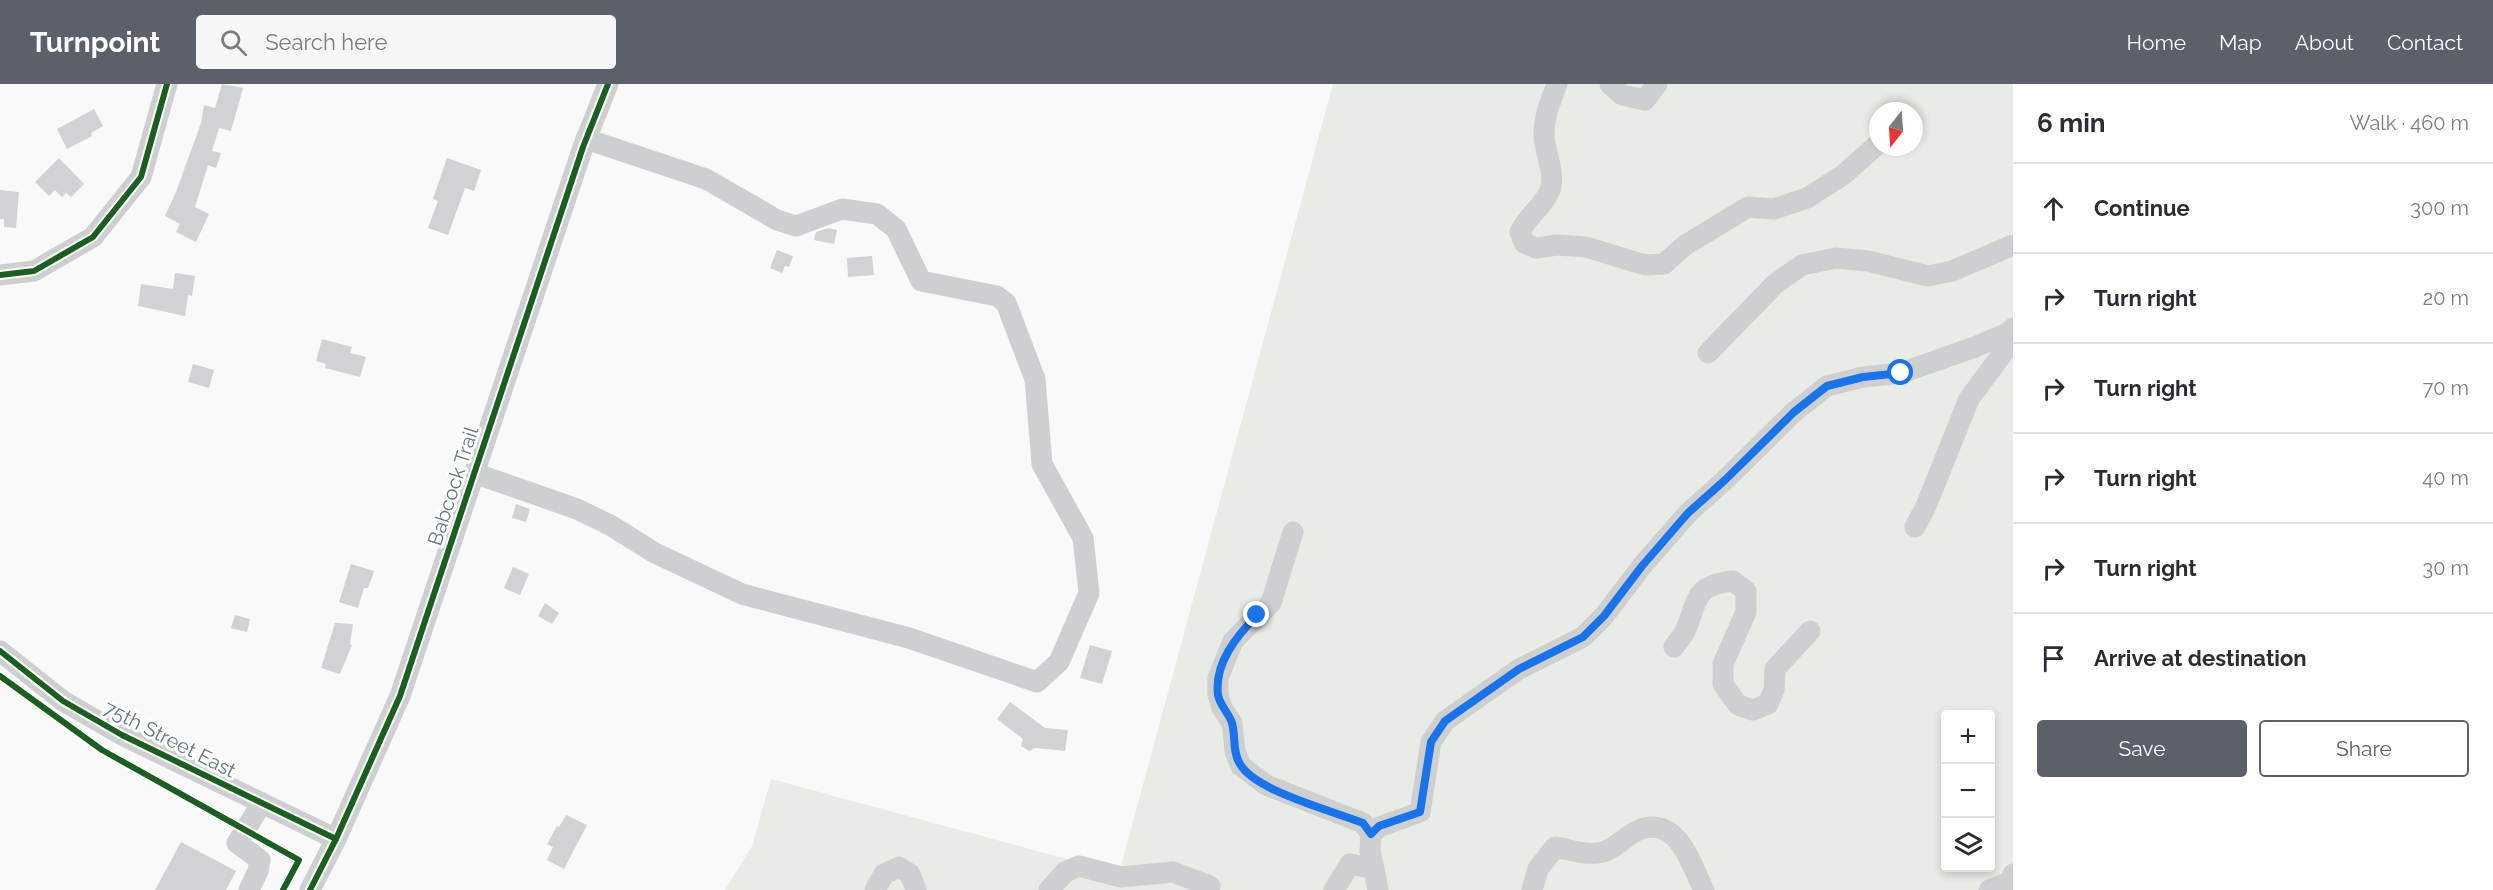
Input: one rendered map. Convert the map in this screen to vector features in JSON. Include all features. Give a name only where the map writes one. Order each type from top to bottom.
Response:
[{"type":"street","points":[[0,275],[34,271],[93,237],[141,177],[167,84]]},
{"type":"street","name":"Babcock Trail","points":[[310,890],[336,839],[400,696],[586,139],[608,84]]},
{"type":"street","points":[[1557,84],[1548,108],[1544,134],[1551,188],[1524,222],[1520,231],[1524,243],[1536,248],[1557,245],[1586,247],[1645,265],[1664,264],[1684,246],[1748,207],[1774,208],[1807,198],[1843,175],[1869,152]]},
{"type":"street","points":[[1610,84],[1622,95],[1645,100],[1657,84]]},
{"type":"street","points":[[474,473],[577,509],[610,525],[655,553],[742,594],[909,638],[1037,682],[1059,662],[1089,593],[1083,538],[1042,464],[1035,379],[1006,303],[997,296],[921,281],[896,229],[877,214],[842,208],[796,225],[777,220],[706,179],[586,139]]},
{"type":"street","points":[[1708,353],[1775,284],[1802,265],[1836,258],[1868,261],[1928,276],[1953,271],[2013,245]]},
{"type":"street","points":[[1371,834],[1379,826],[1420,812],[1431,742],[1445,721],[1519,669],[1583,637],[1604,616],[1642,566],[1688,513],[1794,412],[1827,386],[1863,377],[1901,373],[1975,347],[2008,333],[2013,328]]},
{"type":"street","points":[[1915,527],[1970,399],[2006,349],[2013,334]]},
{"type":"street","points":[[1293,532],[1271,603],[1233,641],[1218,678],[1218,695],[1222,708],[1232,723],[1235,751],[1240,766],[1266,785],[1363,823],[1371,834],[1370,851],[1376,880]]},
{"type":"street","points":[[1674,647],[1685,631],[1699,595],[1715,583],[1733,581],[1746,591],[1746,612],[1723,664],[1723,684],[1738,705],[1753,710],[1768,705],[1774,690],[1775,669],[1810,631]]},
{"type":"street","name":"75th Street East","points":[[0,651],[63,701],[122,735],[336,839]]},
{"type":"street","points":[[249,890],[258,871],[260,860],[237,843],[262,803]]},
{"type":"street","points":[[1532,890],[1538,869],[1555,847],[1596,854],[1616,847],[1641,829],[1660,828],[1676,835],[1704,890]]},
{"type":"street","points":[[1334,890],[1350,864],[1376,880]]},
{"type":"street","points":[[1048,890],[1065,872],[1079,866],[1121,877],[1173,872],[1210,886]]},
{"type":"street","points":[[875,890],[884,874],[899,867],[912,877],[916,890]]},
{"type":"street","points":[[1989,890],[2010,882],[2013,874]]},
{"type":"shaded area","points":[[1333,84],[2013,84],[2013,890],[725,890],[752,846],[771,779],[1119,873]]},
{"type":"building","points":[[222,84],[243,88],[231,131],[219,128],[212,151],[221,153],[216,168],[208,165],[195,207],[209,214],[196,242],[176,232],[180,224],[165,216],[201,123],[204,105],[215,108]]},
{"type":"building","points":[[94,109],[103,126],[91,133],[92,136],[67,149],[57,129]]},
{"type":"building","points":[[59,158],[84,184],[71,197],[66,193],[62,197],[55,190],[49,196],[35,182]]},
{"type":"building","points":[[447,158],[481,170],[474,191],[465,188],[448,235],[428,228],[438,201],[433,199]]},
{"type":"building","points":[[0,190],[19,192],[16,228],[4,227],[4,219],[0,219]]},
{"type":"building","points":[[828,228],[837,230],[834,244],[814,240],[816,232]]},
{"type":"building","points":[[777,250],[793,256],[789,267],[785,266],[782,273],[770,268]]},
{"type":"building","points":[[872,256],[874,275],[848,277],[847,258]]},
{"type":"building","points":[[175,273],[195,276],[192,296],[188,295],[185,316],[138,306],[141,284],[173,289]]},
{"type":"building","points":[[322,339],[352,347],[350,353],[366,357],[360,377],[325,368],[326,364],[316,361]]},
{"type":"building","points":[[193,364],[214,370],[209,388],[188,382]]},
{"type":"building","points":[[516,504],[530,509],[526,522],[512,518]]},
{"type":"building","points":[[351,564],[374,571],[368,588],[364,588],[358,608],[339,602]]},
{"type":"building","points":[[513,567],[529,574],[520,595],[504,588]]},
{"type":"building","points":[[545,603],[559,613],[552,624],[538,616]]},
{"type":"building","points":[[235,615],[250,619],[247,632],[231,628]]},
{"type":"building","points":[[335,623],[353,624],[350,644],[352,645],[340,674],[321,668]]},
{"type":"building","points":[[1090,645],[1112,651],[1102,684],[1080,678]]},
{"type":"building","points":[[1010,702],[1045,728],[1068,730],[1065,751],[1035,748],[1029,751],[1021,746],[1023,739],[997,719]]},
{"type":"building","points":[[566,815],[587,825],[564,869],[547,860],[553,847],[547,844]]},
{"type":"building","points":[[181,842],[236,871],[226,890],[155,890]]},
{"type":"cycle path","points":[[0,275],[34,271],[93,237],[141,177],[167,84]]},
{"type":"cycle path","points":[[310,890],[336,839],[400,696],[583,147],[608,84]]},
{"type":"cycle path","points":[[0,651],[63,701],[122,735],[336,839]]},
{"type":"cycle path","points":[[0,676],[102,750],[299,860],[283,890]]},
{"type":"route","points":[[1257,615],[1233,641],[1218,678],[1218,695],[1222,708],[1232,723],[1235,751],[1240,766],[1266,785],[1299,800],[1363,823],[1371,834],[1379,826],[1420,812],[1431,742],[1445,721],[1519,669],[1583,637],[1622,595],[1642,566],[1688,513],[1794,412],[1827,386],[1863,377],[1901,373]]}]
